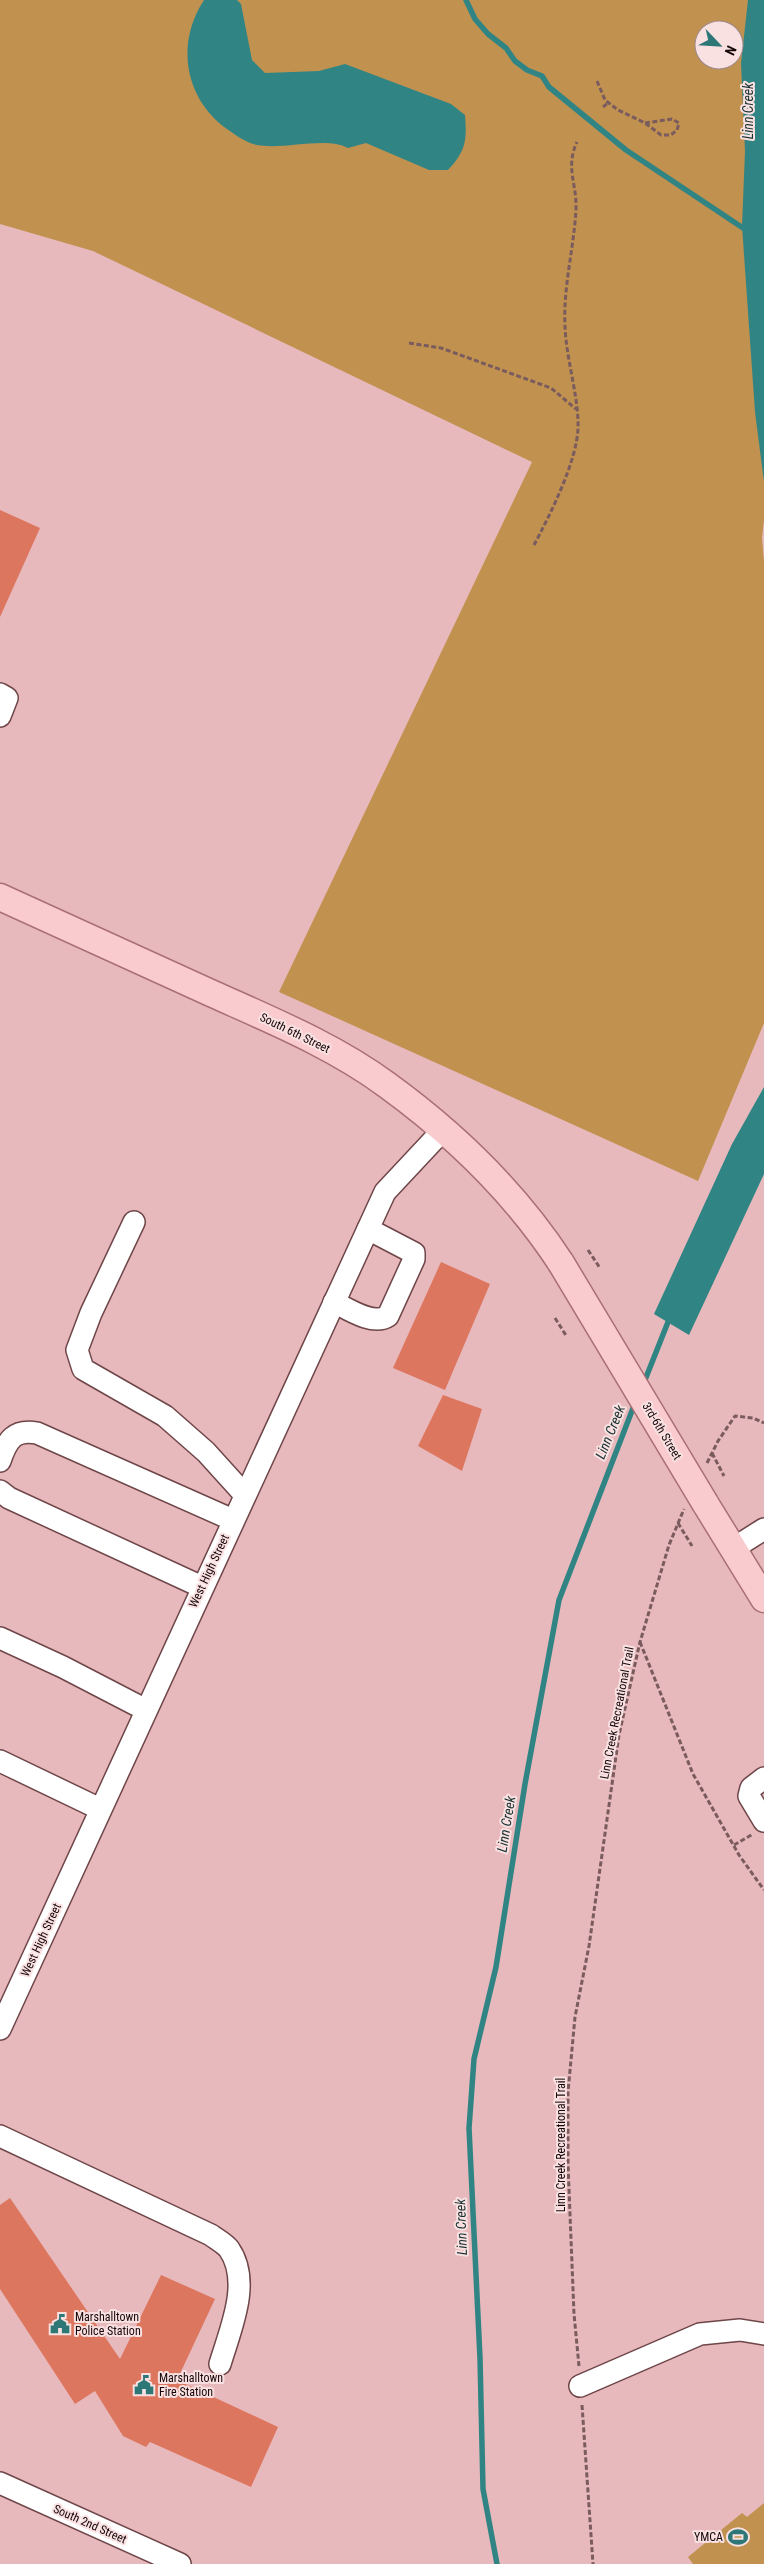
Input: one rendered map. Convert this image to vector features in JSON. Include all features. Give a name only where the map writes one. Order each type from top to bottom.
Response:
[{"type":"main road","name":"South 6th Street","points":[[0,897],[315,1040],[386,1085],[443,1130],[494,1179],[547,1241],[561,1263]]},
{"type":"main road","name":"3rd-6th Street","points":[[561,1263],[764,1599]]},
{"type":"street","name":"West High Street","points":[[0,2029],[232,1520],[385,1192],[443,1130]]},
{"type":"street","points":[[134,1222],[91,1313],[77,1350],[83,1370],[165,1416],[206,1452],[244,1494]]},
{"type":"street","points":[[334,1302],[374,1319],[382,1320],[388,1316],[414,1259],[414,1253],[408,1248],[368,1229]]},
{"type":"street","points":[[0,1461],[4,1450],[14,1435],[23,1430],[37,1433],[232,1520]]},
{"type":"street","points":[[0,1491],[9,1498],[202,1586]]},
{"type":"street","points":[[734,1548],[764,1529]]},
{"type":"street","points":[[0,1638],[63,1667],[146,1710]]},
{"type":"street","points":[[0,1761],[100,1809]]},
{"type":"street","points":[[760,1827],[749,1796],[751,1788],[764,1778]]},
{"type":"street","points":[[0,2136],[211,2235],[228,2248],[236,2263],[240,2285],[220,2364]]},
{"type":"street","points":[[580,2386],[700,2334],[740,2330],[764,2334]]},
{"type":"street","name":"South 2nd Street","points":[[0,2483],[180,2564]]},
{"type":"path","points":[[597,81],[604,100],[661,134],[671,135],[677,130],[679,123],[672,119],[645,123]]},
{"type":"path","points":[[603,107],[608,103]]},
{"type":"path","points":[[534,545],[549,517],[572,456],[578,428],[565,326],[565,292],[576,207],[571,174],[571,155],[577,142]]},
{"type":"path","points":[[408,343],[441,348],[551,388],[576,410]]},
{"type":"path","points":[[588,1250],[600,1268]]},
{"type":"path","points":[[555,1318],[567,1337]]},
{"type":"path","points":[[712,1452],[724,1476]]},
{"type":"path","points":[[678,1523],[692,1546]]},
{"type":"path","name":"Linn Creek Recreational Trail","points":[[593,2564],[573,2294],[568,2164],[568,2092],[575,2018],[589,1946],[619,1735],[640,1642],[693,1774],[734,1846]]},
{"type":"path","points":[[760,1827],[734,1846],[764,1890]]},
{"type":"shaded area","points":[[0,0],[764,0],[764,520],[762,538],[764,561],[764,1023],[698,1181],[279,992],[532,462],[93,251],[0,224]]},
{"type":"shaded area","name":"YMCA","points":[[764,2503],[764,2564],[693,2564],[688,2557],[742,2513],[747,2517]]},
{"type":"water","points":[[204,0],[237,0],[241,4],[252,60],[265,73],[319,71],[345,64],[451,104],[465,115],[466,131],[464,145],[459,157],[448,170],[429,170],[366,143],[348,148],[328,143],[268,146],[245,141],[213,117],[194,87],[189,70],[187,52],[189,34]]},
{"type":"water","points":[[748,0],[764,0],[764,482],[755,412],[742,226],[745,151],[741,70],[744,70],[744,36]]},
{"type":"water","points":[[764,1087],[764,1174],[689,1335],[654,1314],[732,1144]]},
{"type":"building","points":[[0,510],[40,528],[0,617]]},
{"type":"building","points":[[441,1262],[490,1284],[445,1390],[393,1368]]},
{"type":"building","points":[[443,1395],[482,1409],[462,1471],[418,1446]]},
{"type":"building","name":"Marshalltown Fire Station","points":[[10,2198],[120,2359],[161,2275],[215,2299],[177,2380],[278,2427],[251,2487],[150,2442],[146,2447],[123,2436],[95,2391],[75,2404],[0,2289],[0,2205]]},
{"type":"waterway","points":[[466,0],[475,19],[488,34],[506,48],[515,61],[527,70],[542,76],[549,87],[626,150],[746,230]]},
{"type":"waterway","name":"Linn Creek","points":[[643,1385],[670,1317]]},
{"type":"waterway","name":"Linn Creek","points":[[497,2564],[483,2489],[480,2358],[469,2128],[474,2059],[496,1967],[525,1784],[559,1600],[635,1403]]},
{"type":"place","name":"Marshalltown Police Station","points":[[60,2324]]},
{"type":"place","name":"Marshalltown Fire Station","points":[[144,2385]]},
{"type":"place","name":"YMCA","points":[[738,2537]]}]
